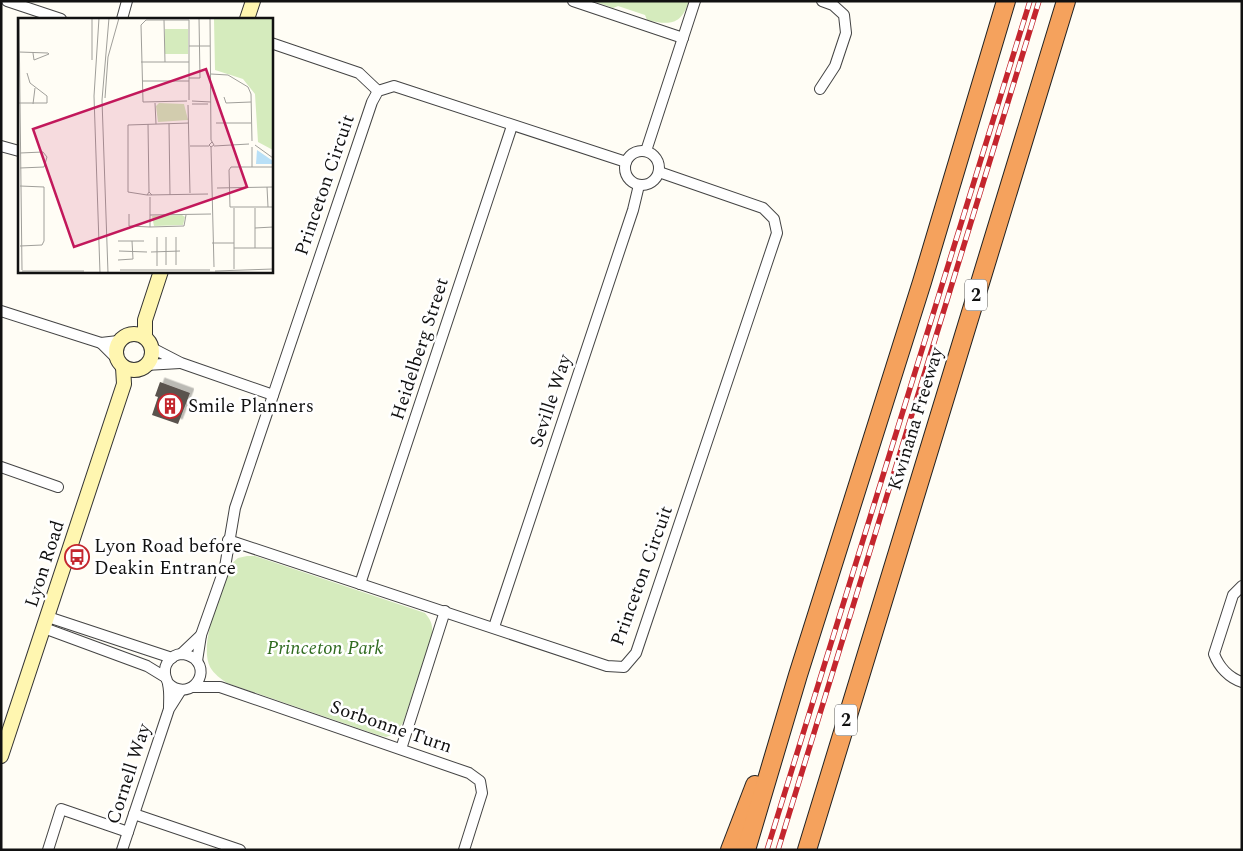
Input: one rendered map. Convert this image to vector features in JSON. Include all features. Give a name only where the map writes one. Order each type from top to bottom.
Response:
[{"type":"highway","name":"Kwinana Freeway","points":[[746,850],[798,675],[922,282],[1006,1]]},
{"type":"highway","name":"Kwinana Freeway","points":[[807,850],[1066,1]]},
{"type":"highway","points":[[730,850],[798,675]]},
{"type":"street","points":[[7,1],[58,18]]},
{"type":"street","points":[[122,18],[127,1]]},
{"type":"street","points":[[247,18],[253,1]]},
{"type":"street","points":[[573,1],[683,38]]},
{"type":"street","points":[[646,151],[695,1]]},
{"type":"street","points":[[820,89],[835,66],[846,33],[844,15],[833,5],[822,1]]},
{"type":"street","points":[[272,43],[359,73],[378,91],[394,86],[626,162]]},
{"type":"street","name":"Princeton Circuit","points":[[197,661],[201,635],[225,567],[228,540],[235,508],[372,102],[378,91]]},
{"type":"street","name":"Heidelberg Street","points":[[360,584],[512,126]]},
{"type":"street","points":[[1,146],[18,152]]},
{"type":"street","points":[[638,151],[646,151],[654,154],[659,162],[659,172],[656,178],[648,185],[638,185],[630,181],[625,171],[626,162],[630,155],[638,151]]},
{"type":"street","name":"Princeton Circuit","points":[[228,540],[607,666],[624,667],[636,653],[777,233],[774,219],[763,208],[659,172]]},
{"type":"street","name":"Seville Way","points":[[494,628],[633,210],[638,185]]},
{"type":"street","points":[[130,365],[150,360],[145,320],[161,272]]},
{"type":"street","points":[[1,311],[101,343],[130,365],[181,363]]},
{"type":"street","points":[[130,365],[116,347],[123,338],[145,320]]},
{"type":"street","points":[[101,343],[123,338],[134,333],[181,363],[273,395]]},
{"type":"street","name":"Lyon Road","points":[[1,756],[130,365]]},
{"type":"street","points":[[1,467],[58,487]]},
{"type":"street","points":[[1242,586],[1233,595],[1214,654],[1218,664],[1233,679],[1242,682]]},
{"type":"street","points":[[401,749],[445,611]]},
{"type":"street","points":[[46,623],[176,656],[190,656],[197,661],[200,672],[199,679],[193,687],[181,690],[174,688],[167,680],[147,666],[46,623]]},
{"type":"street","name":"Princeton Circuit","points":[[176,656],[201,635]]},
{"type":"street","points":[[167,680],[166,666],[176,656]]},
{"type":"street","name":"Sorbonne Turn","points":[[200,672],[220,687],[469,773],[480,781],[482,793],[464,850]]},
{"type":"street","name":"Cornell Way","points":[[167,680],[169,709]]},
{"type":"street","name":"Sorbonne Turn","points":[[193,687],[220,687]]},
{"type":"street","name":"Cornell Way","points":[[122,850],[169,709],[181,690]]},
{"type":"street","points":[[48,850],[61,809],[128,832]]},
{"type":"street","points":[[134,814],[240,850]]},
{"type":"green space","points":[[593,1],[689,1],[686,9],[678,19],[673,22],[662,23],[647,20],[645,15],[618,6],[613,8]]},
{"type":"green space","name":"Princeton Park","points":[[255,556],[425,613],[432,625],[432,634],[403,723],[392,735],[386,737],[378,735],[227,683],[214,672],[210,667],[207,657],[209,630],[213,615],[231,564],[238,558]]},
{"type":"building","name":"Smile Planners","points":[[160,382],[190,393],[178,424],[152,415],[158,397],[155,396]]},
{"type":"railway","points":[[767,850],[1030,1]]},
{"type":"railway","points":[[778,850],[1039,1]]},
{"type":"place","name":"Smile Planners","points":[[170,406]]},
{"type":"place","name":"Lyon Road before Deakin Entrance","points":[[77,557]]}]
